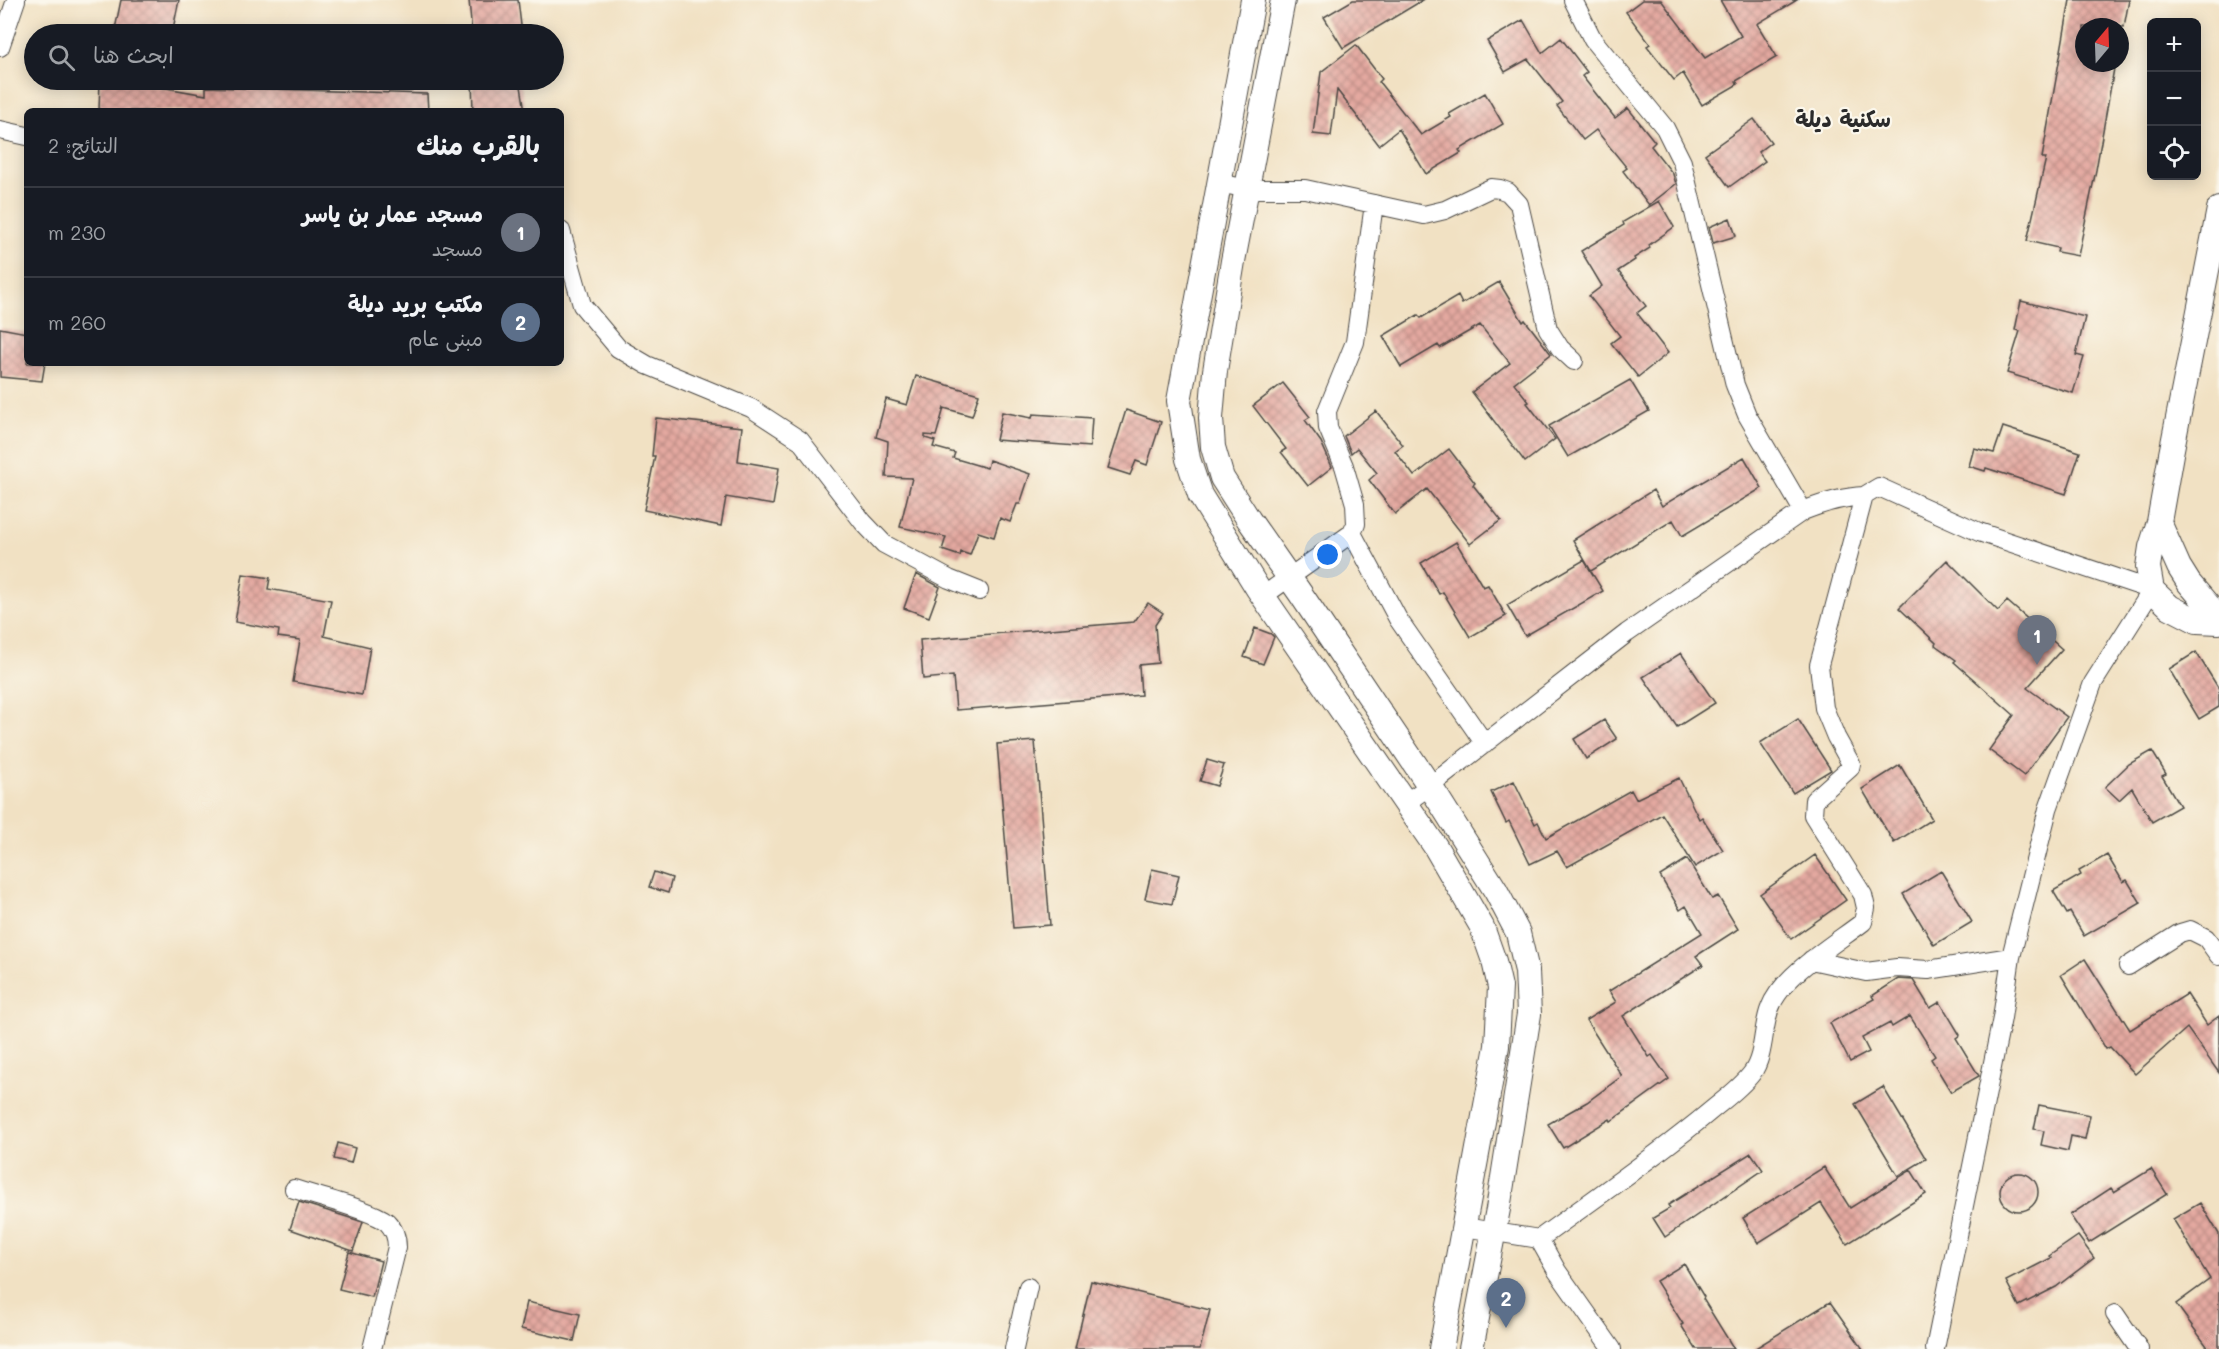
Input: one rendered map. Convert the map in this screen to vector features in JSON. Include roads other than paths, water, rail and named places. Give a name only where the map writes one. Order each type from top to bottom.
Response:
[{"type":"street","points":[[0,47],[16,0]]},
{"type":"street","points":[[1253,0],[1179,401],[1188,459],[1200,495],[1263,596],[1435,846],[1482,927],[1494,961],[1500,987],[1497,1046],[1441,1349]]},
{"type":"street","points":[[1283,0],[1233,261],[1215,371],[1211,418],[1213,447],[1222,478],[1430,786],[1496,891],[1518,933],[1527,971],[1529,1014],[1494,1232],[1471,1349]]},
{"type":"street","points":[[1573,0],[1593,40],[1665,128],[1682,162],[1735,386],[1747,415],[1803,511]]},
{"type":"street","points":[[0,130],[24,135]]},
{"type":"street","points":[[1220,183],[1248,189],[1305,189],[1424,215],[1445,210],[1491,188],[1508,192],[1520,204],[1548,329],[1560,348],[1574,361]]},
{"type":"street","points":[[1263,596],[1352,533],[1356,524],[1355,504],[1344,466],[1328,428],[1327,411],[1355,342],[1374,204]]},
{"type":"street","points":[[1935,1349],[2002,1018],[2011,957],[2048,809],[2093,683],[2152,590],[2148,567],[2151,547],[2159,522],[2219,209]]},
{"type":"street","points":[[564,242],[582,305],[618,348],[647,365],[751,408],[800,440],[863,522],[884,544],[950,579],[979,591]]},
{"type":"street","points":[[1405,803],[1627,633],[1803,511],[1823,503],[1864,496],[1880,487],[1979,532],[2152,590],[2170,607],[2197,621],[2219,622]]},
{"type":"street","points":[[1464,1227],[1539,1239],[1689,1129],[1752,1073],[1759,1058],[1773,1002],[1782,988],[1811,960],[1863,922],[1866,908],[1863,895],[1813,815],[1814,800],[1850,768],[1851,764],[1824,708],[1819,665],[1864,496]]},
{"type":"street","points":[[2159,522],[2184,575],[2219,618]]},
{"type":"street","points":[[1352,533],[1398,619],[1485,744]]},
{"type":"street","points":[[2128,966],[2180,933],[2190,930],[2206,938],[2219,956]]},
{"type":"street","points":[[1811,960],[1866,972],[1897,968],[1928,970],[2011,957]]},
{"type":"street","points":[[294,1189],[373,1215],[386,1221],[395,1233],[397,1247],[372,1349]]},
{"type":"street","points":[[1539,1239],[1557,1271],[1612,1349]]},
{"type":"street","points":[[1014,1349],[1028,1287]]},
{"type":"street","points":[[2115,1314],[2139,1349]]},
{"type":"place","name":"مسجد عمار بن ياسر","points":[[2037,665]]},
{"type":"place","name":"مكتب بريد ديلة","points":[[1506,1328]]},
{"type":"district","name":"سكنية ديلة","points":[[1843,119]]}]
